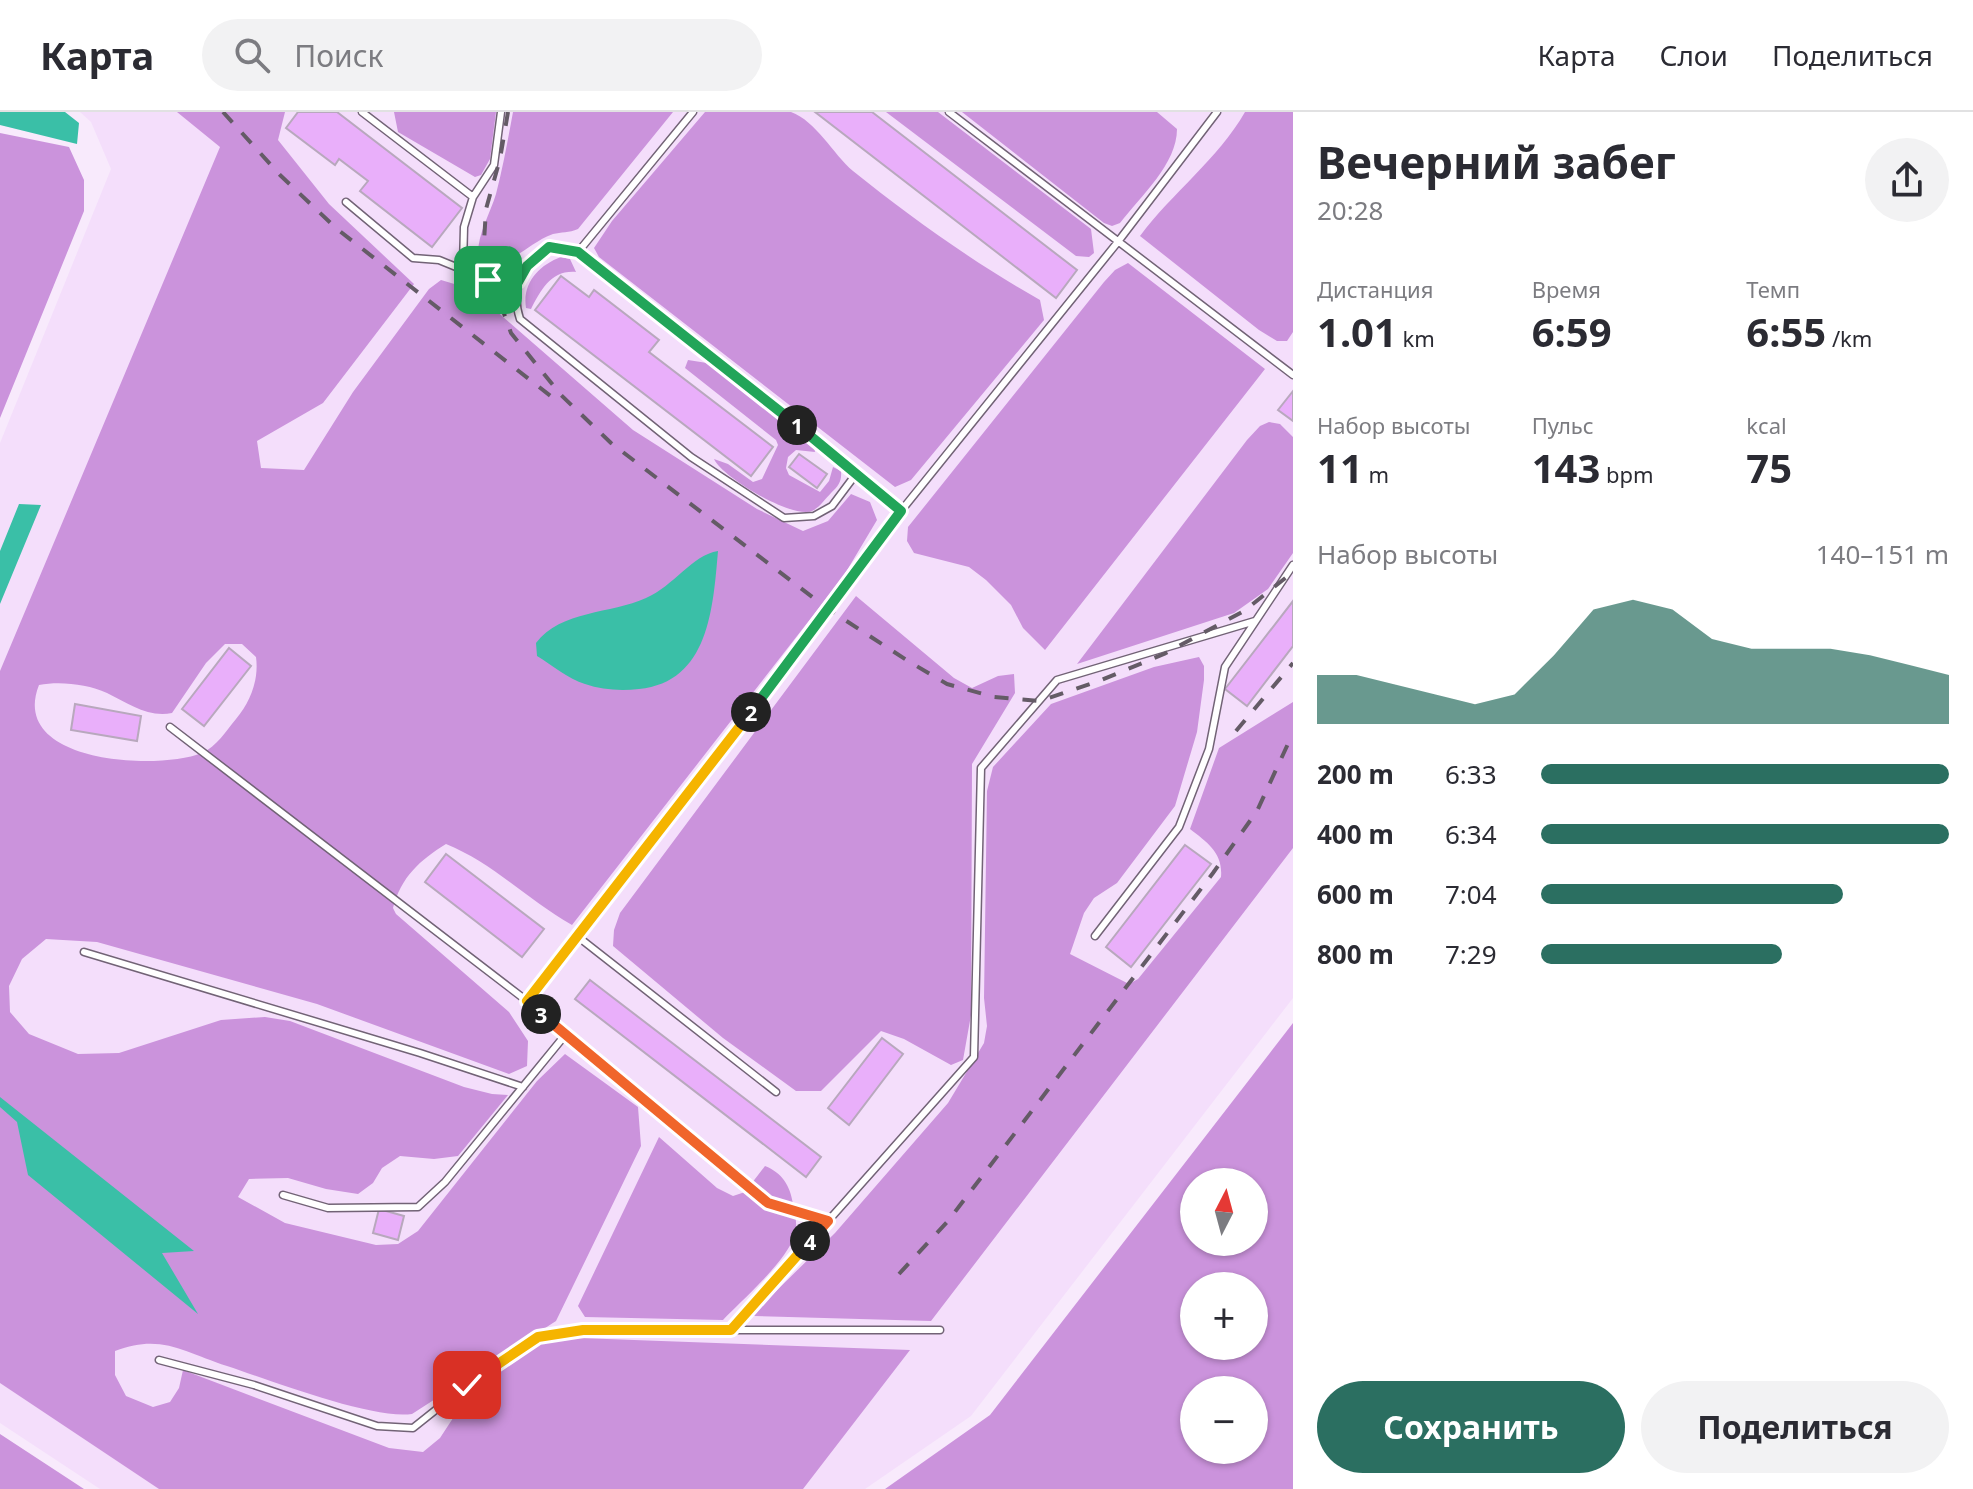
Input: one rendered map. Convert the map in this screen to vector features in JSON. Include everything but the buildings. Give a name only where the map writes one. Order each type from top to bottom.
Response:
[{"type":"lane","points":[[362,112],[473,197]]},
{"type":"lane","points":[[463,267],[464,227],[473,197],[494,165],[501,112]]},
{"type":"lane","points":[[578,252],[693,112]]},
{"type":"lane","points":[[949,112],[1293,375]]},
{"type":"lane","points":[[527,1001],[757,705],[901,511],[1117,243],[1217,112]]},
{"type":"lane","points":[[346,202],[413,258],[439,260],[463,267],[488,280],[518,282]]},
{"type":"lane","points":[[856,474],[832,506],[814,516],[784,518],[691,457],[520,319],[514,303],[518,282],[527,266],[549,247],[578,252],[765,399],[901,511]]},
{"type":"lane","points":[[1095,936],[1179,827],[1209,749],[1225,667],[1293,565]]},
{"type":"lane","points":[[731,1330],[974,1057],[981,768],[1057,680],[1255,621]]},
{"type":"lane","points":[[170,727],[527,1001],[768,1203],[828,1221]]},
{"type":"lane","points":[[577,936],[776,1092]]},
{"type":"lane","points":[[84,952],[523,1087]]},
{"type":"lane","points":[[283,1195],[328,1208],[418,1207],[445,1182],[566,1034]]},
{"type":"lane","points":[[159,1360],[254,1385],[377,1426],[413,1428],[467,1385],[538,1337],[583,1330],[940,1330]]},
{"type":"shaded area","points":[[0,112],[65,112],[79,123],[77,144],[0,125]]},
{"type":"shaded area","points":[[80,112],[1293,112],[1293,998],[971,1416],[865,1489],[100,1489],[0,1423],[0,443],[111,169],[91,122]]},
{"type":"shaded area","points":[[177,112],[285,112],[278,140],[329,204],[414,284],[323,403],[257,441],[261,468],[304,470],[353,392],[429,289],[441,280],[471,289],[633,430],[757,509],[803,531],[828,521],[851,494],[870,502],[877,520],[843,577],[572,925],[495,871],[446,844],[428,856],[406,878],[393,908],[396,914],[509,1012],[528,1041],[527,1066],[509,1074],[317,1004],[97,942],[46,939],[22,959],[9,986],[10,1012],[29,1034],[78,1054],[119,1053],[221,1020],[265,1017],[290,1021],[464,1087],[508,1095],[458,1156],[434,1159],[400,1156],[382,1168],[373,1183],[358,1194],[288,1178],[249,1179],[238,1197],[285,1223],[376,1245],[398,1244],[418,1231],[537,1081],[565,1054],[638,1107],[641,1146],[556,1321],[412,1414],[347,1405],[159,1344],[131,1346],[115,1351],[115,1375],[126,1396],[153,1407],[170,1402],[179,1388],[183,1370],[389,1448],[423,1452],[440,1438],[476,1383],[552,1337],[910,1350],[803,1489],[159,1489],[0,1383],[0,671],[220,147]],"holes":[[[225,644],[242,644],[256,657],[253,690],[225,733],[202,753],[153,761],[92,755],[65,746],[45,731],[35,711],[39,685],[64,683],[99,690],[146,712],[172,713],[206,663]]]},
{"type":"shaded area","points":[[394,112],[496,112],[490,159],[481,175],[475,177],[398,132]]},
{"type":"shaded area","points":[[513,112],[673,112],[578,229],[553,234],[507,260],[489,263],[478,254],[479,246],[496,194]]},
{"type":"shaded area","points":[[705,112],[791,112],[800,116],[853,171],[897,206],[1040,300],[1044,320],[911,480],[895,487],[599,257],[594,248],[612,221]]},
{"type":"shaded area","points":[[886,112],[938,112],[1091,229],[1094,253],[1089,257],[1076,256]]},
{"type":"shaded area","points":[[962,112],[1157,112],[1177,129],[1165,167],[1120,223],[1112,226],[1104,223]]},
{"type":"shaded area","points":[[1245,112],[1293,112],[1293,332],[1287,341],[1277,341],[1259,330],[1140,236],[1222,145]]},
{"type":"shaded area","points":[[0,133],[69,147],[84,180],[84,211],[0,418]]},
{"type":"shaded area","points":[[561,257],[570,259],[576,272],[553,278],[531,309],[526,308],[527,291],[534,276]]},
{"type":"shaded area","points":[[1128,263],[1265,369],[1045,650],[1023,628],[1011,605],[969,567],[914,553],[907,541],[908,527],[1104,282],[1115,270]]},
{"type":"shaded area","points":[[688,360],[707,363],[814,447],[815,452],[796,450],[788,457],[786,468],[789,475],[820,492],[829,481],[833,467],[841,471],[838,486],[817,508],[802,512],[774,503],[720,467],[714,459],[728,464],[753,482],[762,479],[778,445],[776,440],[685,368]]},
{"type":"shaded area","points":[[1269,422],[1280,424],[1293,437],[1293,553],[1268,589],[1234,613],[1077,664],[1247,440],[1260,426]]},
{"type":"shaded area","points":[[19,504],[41,505],[0,604],[0,551]]},
{"type":"shaded area","points":[[718,551],[713,596],[703,639],[680,672],[662,683],[632,690],[598,688],[572,679],[537,656],[536,643],[559,624],[646,598],[700,558]]},
{"type":"shaded area","points":[[856,596],[954,678],[972,688],[998,676],[1014,674],[1015,693],[972,764],[971,1015],[963,1060],[951,1065],[904,1039],[881,1031],[821,1091],[796,1091],[723,1038],[613,946],[614,930],[620,913]]},
{"type":"shaded area","points":[[1199,657],[1204,666],[1204,680],[1197,732],[1175,806],[1117,883],[1094,898],[1084,913],[1070,954],[1129,984],[1138,979],[1221,877],[1217,855],[1190,829],[1219,748],[1293,702],[1293,848],[931,1321],[754,1316],[835,1233],[948,1103],[984,1043],[987,1026],[984,998],[987,791],[993,767],[1051,704],[1154,667]]},
{"type":"shaded area","points":[[1293,1023],[1293,1489],[885,1489],[990,1415],[1180,1169],[1180,1256],[1268,1256],[1268,1168],[1181,1168]]},
{"type":"shaded area","points":[[0,1097],[194,1251],[162,1253],[198,1314],[28,1175],[17,1122],[0,1107]]},
{"type":"shaded area","points":[[659,1137],[717,1188],[733,1196],[745,1192],[765,1166],[776,1172],[784,1180],[792,1197],[796,1223],[793,1240],[777,1264],[723,1320],[585,1317],[578,1306]]},
{"type":"shaded area","points":[[0,1434],[84,1489],[0,1489]]},
{"type":"railway","points":[[223,112],[280,175],[337,229],[557,401]]},
{"type":"railway","points":[[508,112],[500,159],[486,209],[484,242],[492,280],[511,333],[561,395],[611,443],[828,609],[947,684],[994,697],[1040,701],[1164,654],[1244,611],[1293,572]]},
{"type":"railway","points":[[1236,731],[1293,663]]},
{"type":"railway","points":[[899,1274],[948,1221],[1213,873],[1257,811],[1293,733]]},
{"type":"route","points":[[467,1385],[538,1337],[583,1330],[731,1330],[828,1221],[768,1203],[527,1001],[757,705],[901,511],[578,252],[549,247],[527,266],[518,282],[488,280]]}]
